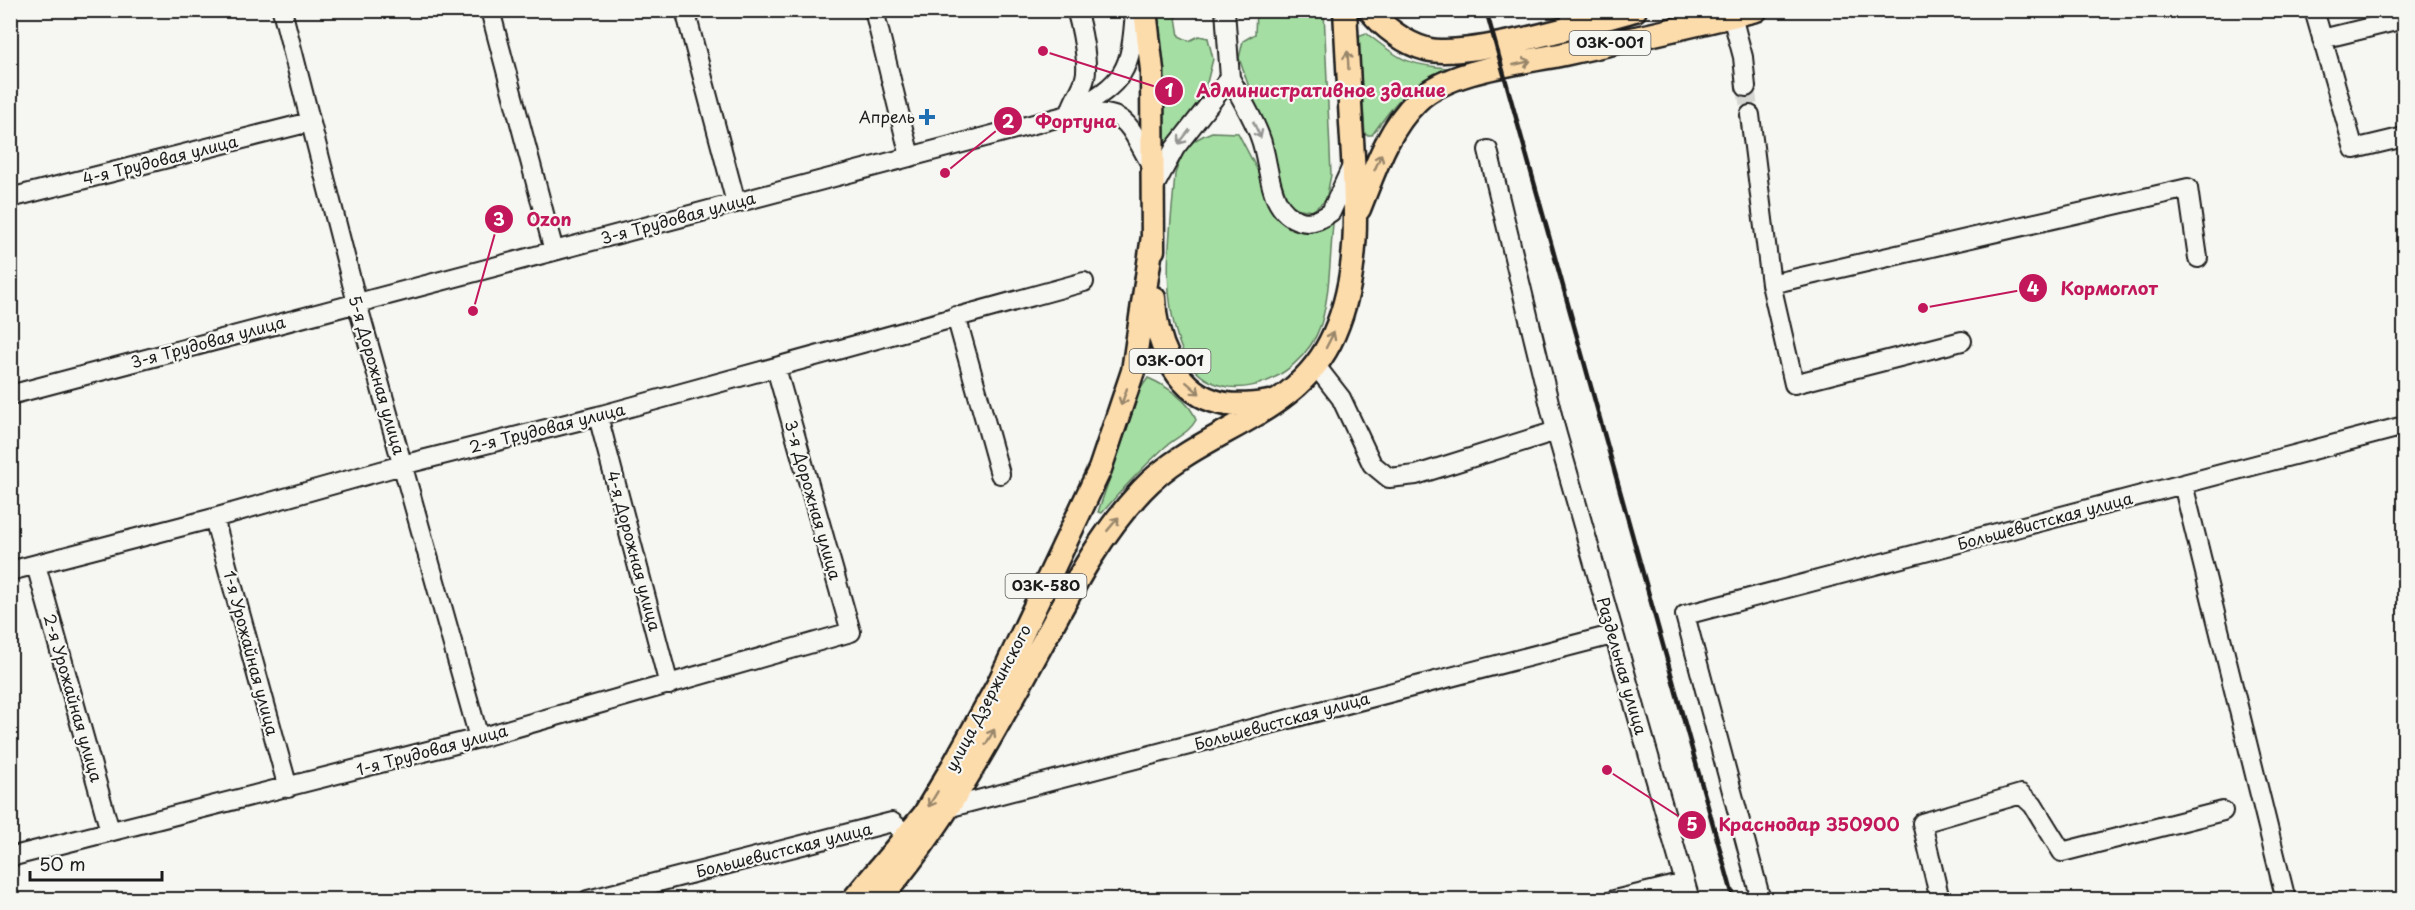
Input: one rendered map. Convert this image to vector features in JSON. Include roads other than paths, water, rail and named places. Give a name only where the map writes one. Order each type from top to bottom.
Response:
[{"type":"main road","name":"03К-001","points":[[1145,10],[1152,70],[1155,178],[1153,236],[1157,330],[1177,371],[1195,391],[1212,401],[1242,405],[1280,400],[1302,383],[1316,366],[1333,337],[1344,307],[1352,269],[1356,216],[1345,10]]},
{"type":"main road","name":"03К-001","points":[[1370,10],[1389,29],[1425,49],[1465,49],[1572,18],[1635,10]]},
{"type":"main road","name":"03К-001","points":[[1356,216],[1394,131],[1406,112],[1428,91],[1465,76],[1756,10]]},
{"type":"main road","name":"улица Дзержинского","points":[[854,900],[924,814],[998,685],[1100,469],[1133,370],[1153,236]]},
{"type":"main road","name":"улица Дзержинского","points":[[879,900],[951,807],[1102,537],[1143,489],[1178,460],[1280,400]]},
{"type":"street","name":"5-я Дорожная улица","points":[[282,10],[357,303],[479,738]]},
{"type":"street","points":[[489,10],[554,251]]},
{"type":"street","points":[[685,10],[736,203]]},
{"type":"street","points":[[874,10],[910,157]]},
{"type":"street","points":[[1069,114],[1073,98],[1083,86],[1086,75],[1076,10]]},
{"type":"street","points":[[1069,114],[1103,94],[1122,75],[1132,54],[1136,10]]},
{"type":"street","points":[[1225,10],[1230,78],[1260,134],[1276,198],[1287,215],[1299,220],[1312,221],[1331,212],[1354,161]]},
{"type":"street","points":[[2314,10],[2354,149],[2404,137]]},
{"type":"street","points":[[1732,16],[1743,57],[1746,87]]},
{"type":"street","points":[[2322,39],[2404,19]]},
{"type":"street","points":[[1069,114],[1102,112],[1115,114],[1127,125],[1155,178],[1175,148],[1230,78]]},
{"type":"street","name":"3-я Трудовая улица","points":[[10,395],[1069,114]]},
{"type":"street","points":[[1750,115],[1771,284],[1794,384],[1962,341]]},
{"type":"street","name":"4-я Трудовая улица","points":[[10,198],[310,122]]},
{"type":"street","name":"Раздельная улица","points":[[1488,150],[1556,431],[1612,635],[1688,891]]},
{"type":"street","points":[[1771,284],[2188,188],[2198,258]]},
{"type":"street","name":"2-я Трудовая улица","points":[[10,571],[214,518],[402,465],[598,416],[1083,282]]},
{"type":"street","points":[[956,316],[1000,474]]},
{"type":"street","points":[[1316,366],[1341,398],[1372,464],[1389,478],[1416,475],[1556,431]]},
{"type":"street","name":"3-я Дорожная улица","points":[[776,368],[851,632]]},
{"type":"street","name":"4-я Дорожная улица","points":[[598,416],[669,685]]},
{"type":"street","name":"Большевистская улица","points":[[1761,900],[1685,615],[2404,426]]},
{"type":"street","points":[[2183,484],[2286,900]]},
{"type":"street","name":"1-я Урожайная улица","points":[[214,518],[288,788]]},
{"type":"street","name":"2-я Урожайная улица","points":[[36,565],[110,831]]},
{"type":"street","name":"1-я Трудовая улица","points":[[10,857],[479,738],[851,632]]},
{"type":"street","name":"Большевистская улица","points":[[951,807],[1612,635]]},
{"type":"street","points":[[1940,900],[1922,823],[2021,794],[2033,805],[2062,852],[2223,811]]},
{"type":"street","name":"Большевистская улица","points":[[588,900],[892,822],[907,835]]},
{"type":"street","points":[[1614,900],[1688,891]]},
{"type":"tunnel","points":[[1746,87],[1750,115]]},
{"type":"railway","points":[[1486,10],[1734,900]]},
{"type":"place","name":"Административное здание","points":[[1043,51]]},
{"type":"place","name":"Апрель","points":[[927,117]]},
{"type":"place","name":"Фортуна","points":[[945,173]]},
{"type":"place","name":"Кормоглот","points":[[1923,308]]},
{"type":"place","name":"Ozon","points":[[473,311]]},
{"type":"place","name":"Краснодар 350900","points":[[1607,770]]}]
